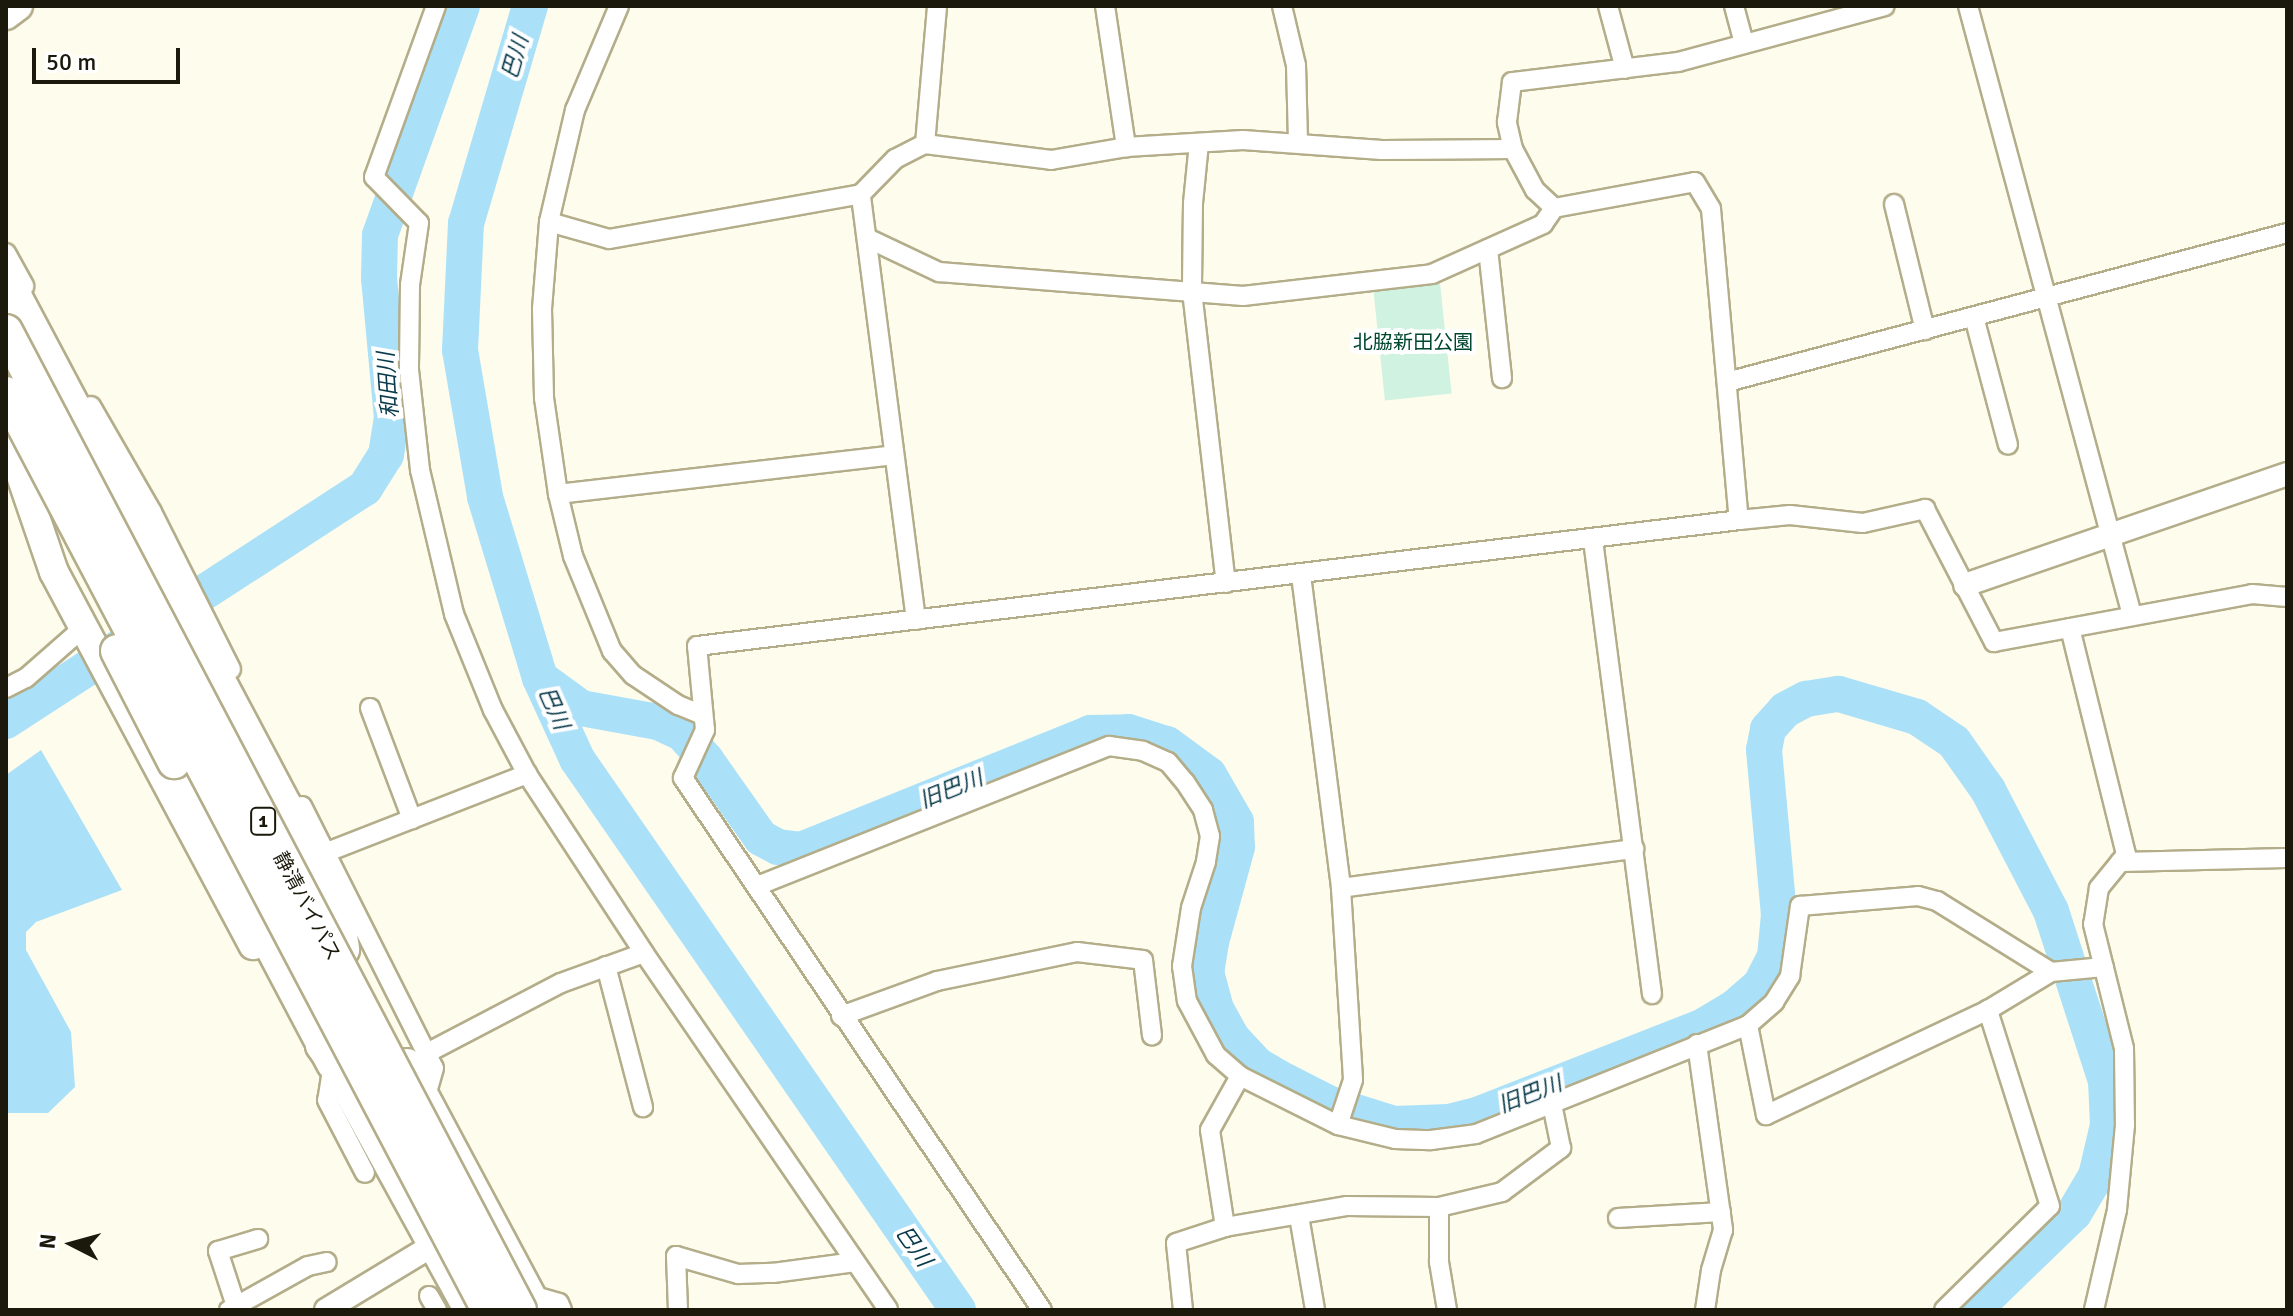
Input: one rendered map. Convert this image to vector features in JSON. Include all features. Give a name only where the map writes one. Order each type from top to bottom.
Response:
[{"type":"highway","points":[[6,279],[285,805],[338,917],[343,950]]},
{"type":"highway","name":"静清バイパス","points":[[6,330],[530,1305]]},
{"type":"highway","name":"静清バイパス","points":[[6,393],[488,1310]]},
{"type":"highway","points":[[6,434],[333,1064]]},
{"type":"main road","points":[[6,15],[18,6]]},
{"type":"main road","points":[[6,330],[343,950],[426,1096],[488,1213],[530,1305]]},
{"type":"main road","points":[[6,434],[54,572],[275,987],[333,1064],[468,1310]]},
{"type":"street","points":[[436,6],[374,177],[419,223],[410,285],[409,370],[420,470],[454,614],[493,710],[527,774],[644,953],[888,1310]]},
{"type":"street","points":[[619,6],[575,110],[549,222],[542,309],[544,398],[558,494],[573,556],[612,651],[633,675],[704,722]]},
{"type":"street","points":[[925,144],[937,6]]},
{"type":"street","points":[[1105,6],[1126,147]]},
{"type":"street","points":[[1608,6],[1625,69]]},
{"type":"street","points":[[1734,6],[1744,44]]},
{"type":"street","points":[[1554,208],[1535,190],[1513,149],[1507,122],[1512,82],[1678,62],[1885,6]]},
{"type":"street","points":[[1968,6],[2113,535],[2132,615]]},
{"type":"street","points":[[1288,8],[1296,65],[1298,141]]},
{"type":"street","points":[[549,222],[609,239],[861,194],[895,159],[925,144],[1051,160],[1126,147],[1199,143],[1298,141],[1382,150],[1513,149]]},
{"type":"street","points":[[1199,143],[1193,203],[1192,291],[1226,583]]},
{"type":"street","points":[[867,238],[939,272],[1243,296],[1432,274],[1543,224],[1554,208],[1695,182],[1711,209],[1739,520]]},
{"type":"street","points":[[861,194],[916,620]]},
{"type":"street","points":[[1894,204],[1925,330]]},
{"type":"street","points":[[1727,382],[2287,233]]},
{"type":"street","points":[[1488,249],[1502,378]]},
{"type":"street","points":[[6,253],[152,512],[267,742],[327,852],[434,1068],[426,1096]]},
{"type":"street","points":[[1974,317],[2008,445]]},
{"type":"street","points":[[558,494],[894,455]]},
{"type":"street","points":[[1965,585],[2287,474]]},
{"type":"street","points":[[1042,1310],[683,778],[704,722],[697,646],[1739,520],[1790,515],[1863,523],[1925,509],[1994,642],[2252,594],[2287,597]]},
{"type":"street","points":[[1593,540],[1652,994]]},
{"type":"street","points":[[1301,575],[1341,888],[1353,1080],[1338,1125]]},
{"type":"street","points":[[6,688],[26,678],[84,627]]},
{"type":"street","points":[[2070,628],[2126,855],[2099,888],[2093,924],[2124,1048],[2125,1125],[2117,1210],[2094,1310]]},
{"type":"street","points":[[370,708],[412,819]]},
{"type":"street","points":[[757,886],[1109,746],[1143,751],[1168,762],[1203,810],[1210,836],[1182,966],[1187,1001],[1216,1055],[1240,1076],[1338,1125],[1395,1139],[1431,1140],[1476,1134],[1748,1025],[1774,1002],[1790,976],[1800,906],[1918,896],[1937,901],[2051,972]]},
{"type":"street","points":[[327,852],[527,774]]},
{"type":"street","points":[[1341,888],[1634,849]]},
{"type":"street","points":[[2120,862],[2287,858]]},
{"type":"street","points":[[841,1016],[937,981],[1077,952],[1143,960],[1152,1035]]},
{"type":"street","points":[[427,1053],[561,983],[644,953]]},
{"type":"street","points":[[606,966],[643,1107]]},
{"type":"street","points":[[1748,1025],[1766,1115],[1988,1010],[2051,972],[2104,967]]},
{"type":"street","points":[[1944,1310],[2050,1206],[1988,1010]]},
{"type":"street","points":[[1697,1044],[1723,1230],[1711,1270],[1705,1310]]},
{"type":"street","points":[[333,1064],[327,1100],[365,1173]]},
{"type":"street","points":[[1225,1227],[1210,1130],[1240,1076]]},
{"type":"street","points":[[1183,1310],[1176,1243],[1225,1227],[1347,1206],[1439,1207],[1502,1192],[1561,1148],[1552,1104]]},
{"type":"street","points":[[1439,1207],[1439,1262],[1447,1310]]},
{"type":"street","points":[[1618,1218],[1721,1212]]},
{"type":"street","points":[[326,1310],[488,1213]]},
{"type":"street","points":[[1299,1216],[1315,1310]]},
{"type":"street","points":[[258,1239],[218,1251],[233,1308],[260,1302],[308,1266],[327,1262]]},
{"type":"street","points":[[678,1310],[676,1256],[738,1274],[773,1273],[855,1262]]},
{"type":"street","points":[[530,1305],[559,1303],[562,1310]]},
{"type":"green space","name":"北脇新田公園","points":[[1440,283],[1452,393],[1385,400],[1373,290]]},
{"type":"water","points":[[41,750],[122,890],[36,922],[26,932],[26,950],[71,1032],[75,1087],[48,1113],[6,1113],[6,775]]},
{"type":"waterway","name":"和田川","points":[[6,721],[365,488],[386,455],[392,418],[379,278],[380,235],[462,6]]},
{"type":"waterway","name":"巴川","points":[[530,6],[466,223],[460,350],[485,497],[540,678],[577,759],[958,1310]]},
{"type":"waterway","name":"旧巴川","points":[[540,678],[581,708],[658,722],[682,733],[706,760],[761,838],[778,847],[801,850],[1090,733],[1129,732],[1167,744],[1209,775],[1236,822],[1237,847],[1206,972],[1216,1009],[1232,1038],[1257,1065],[1287,1082],[1330,1104],[1394,1124],[1449,1122],[1477,1115],[1702,1027],[1735,1007],[1761,984],[1775,957],[1779,915],[1764,750],[1768,729],[1785,710],[1806,699],[1839,694],[1917,717],[1954,742],[1988,790],[2051,911],[2106,1081],[2108,1125],[2096,1176],[2074,1213],[1974,1310]]}]
